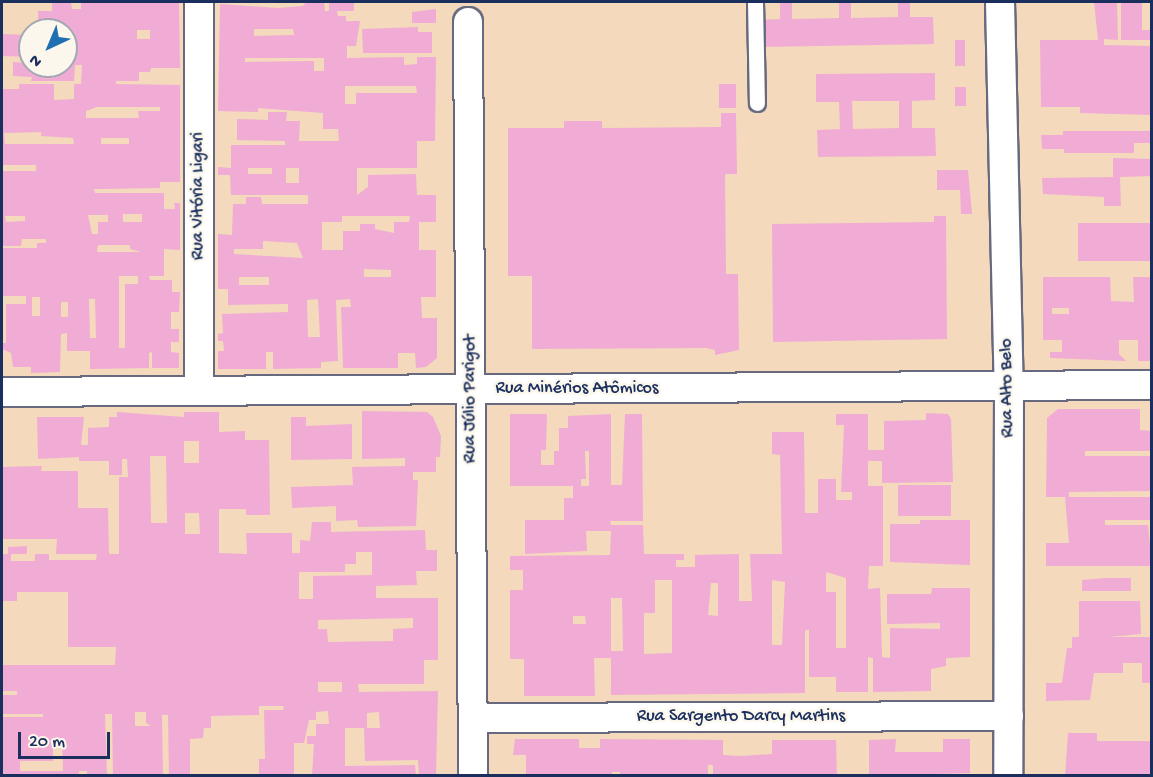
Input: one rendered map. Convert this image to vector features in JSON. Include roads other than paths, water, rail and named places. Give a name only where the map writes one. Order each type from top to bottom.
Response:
[{"type":"street","name":"Rua Vitória Ligari","points":[[199,2],[199,391]]},
{"type":"street","name":"Rua Alto Belo","points":[[1000,2],[1009,386],[1008,776]]},
{"type":"street","name":"Rua Júlio Parigot","points":[[468,22],[473,776]]},
{"type":"street","name":"Rua Minérios Atômicos","points":[[2,392],[1152,385]]},
{"type":"street","name":"Rua Sargento Darcy Martins","points":[[473,718],[1009,716]]},
{"type":"lane","points":[[755,2],[757,103]]}]
